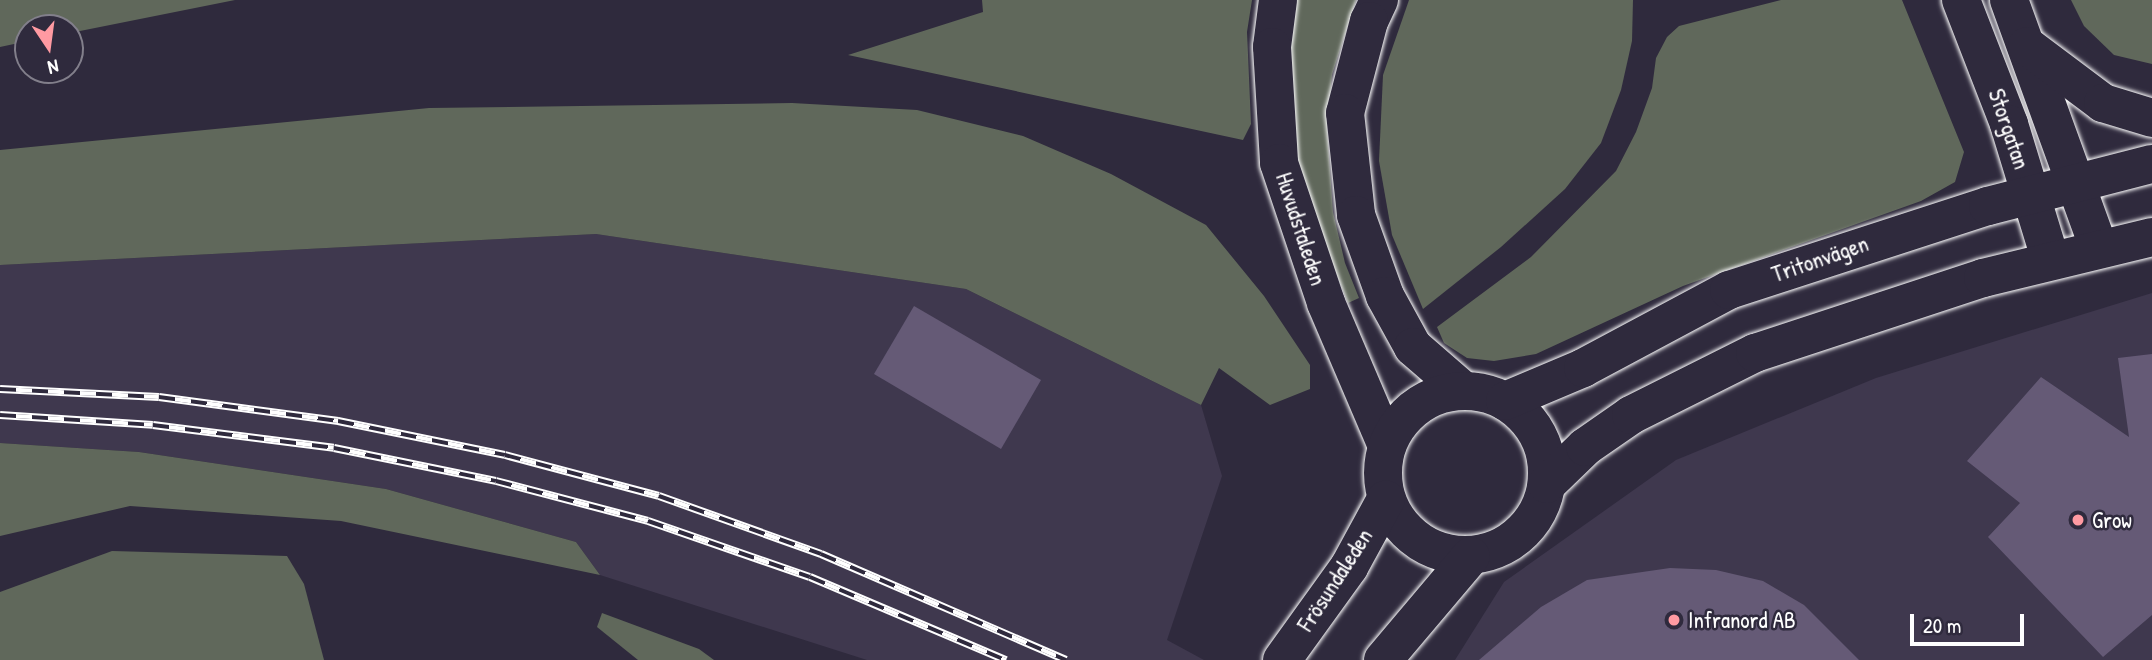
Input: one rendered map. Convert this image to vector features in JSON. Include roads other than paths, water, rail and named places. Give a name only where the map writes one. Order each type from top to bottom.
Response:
[{"type":"street","name":"Huvudstaleden","points":[[1278,0],[1272,47],[1279,163],[1326,303],[1387,446]]},
{"type":"street","points":[[1379,0],[1368,21],[1345,113],[1356,215],[1385,296],[1413,347],[1464,391],[1505,401],[1538,435],[1546,456],[1547,484],[1539,511],[1522,534],[1498,549],[1471,556],[1443,553],[1418,542],[1398,523],[1386,499],[1382,472],[1387,446],[1399,422],[1419,405],[1464,391]]},
{"type":"street","name":"Storgatan","points":[[1961,0],[2009,124],[2051,261]]},
{"type":"street","name":"Storgatan","points":[[2009,0],[2078,183],[2099,248]]},
{"type":"street","points":[[2027,46],[2103,103],[2152,118]]},
{"type":"street","name":"Tritonvägen","points":[[1505,401],[1583,368],[1729,290],[2031,194],[2152,164]]},
{"type":"street","points":[[1547,484],[1585,447],[1631,415],[1755,353],[1876,311],[2099,248],[2152,237]]},
{"type":"street","name":"Frösundaleden","points":[[1282,660],[1349,567],[1386,499]]},
{"type":"street","points":[[1383,660],[1471,556]]},
{"type":"railway","points":[[0,389],[159,397],[338,421],[505,455],[659,496],[821,554],[1066,660]]},
{"type":"railway","points":[[0,415],[153,425],[334,448],[496,481],[648,521],[810,577],[1006,660]]},
{"type":"place","name":"Grow","points":[[2078,520]]},
{"type":"place","name":"Infranord AB","points":[[1674,620]]}]
